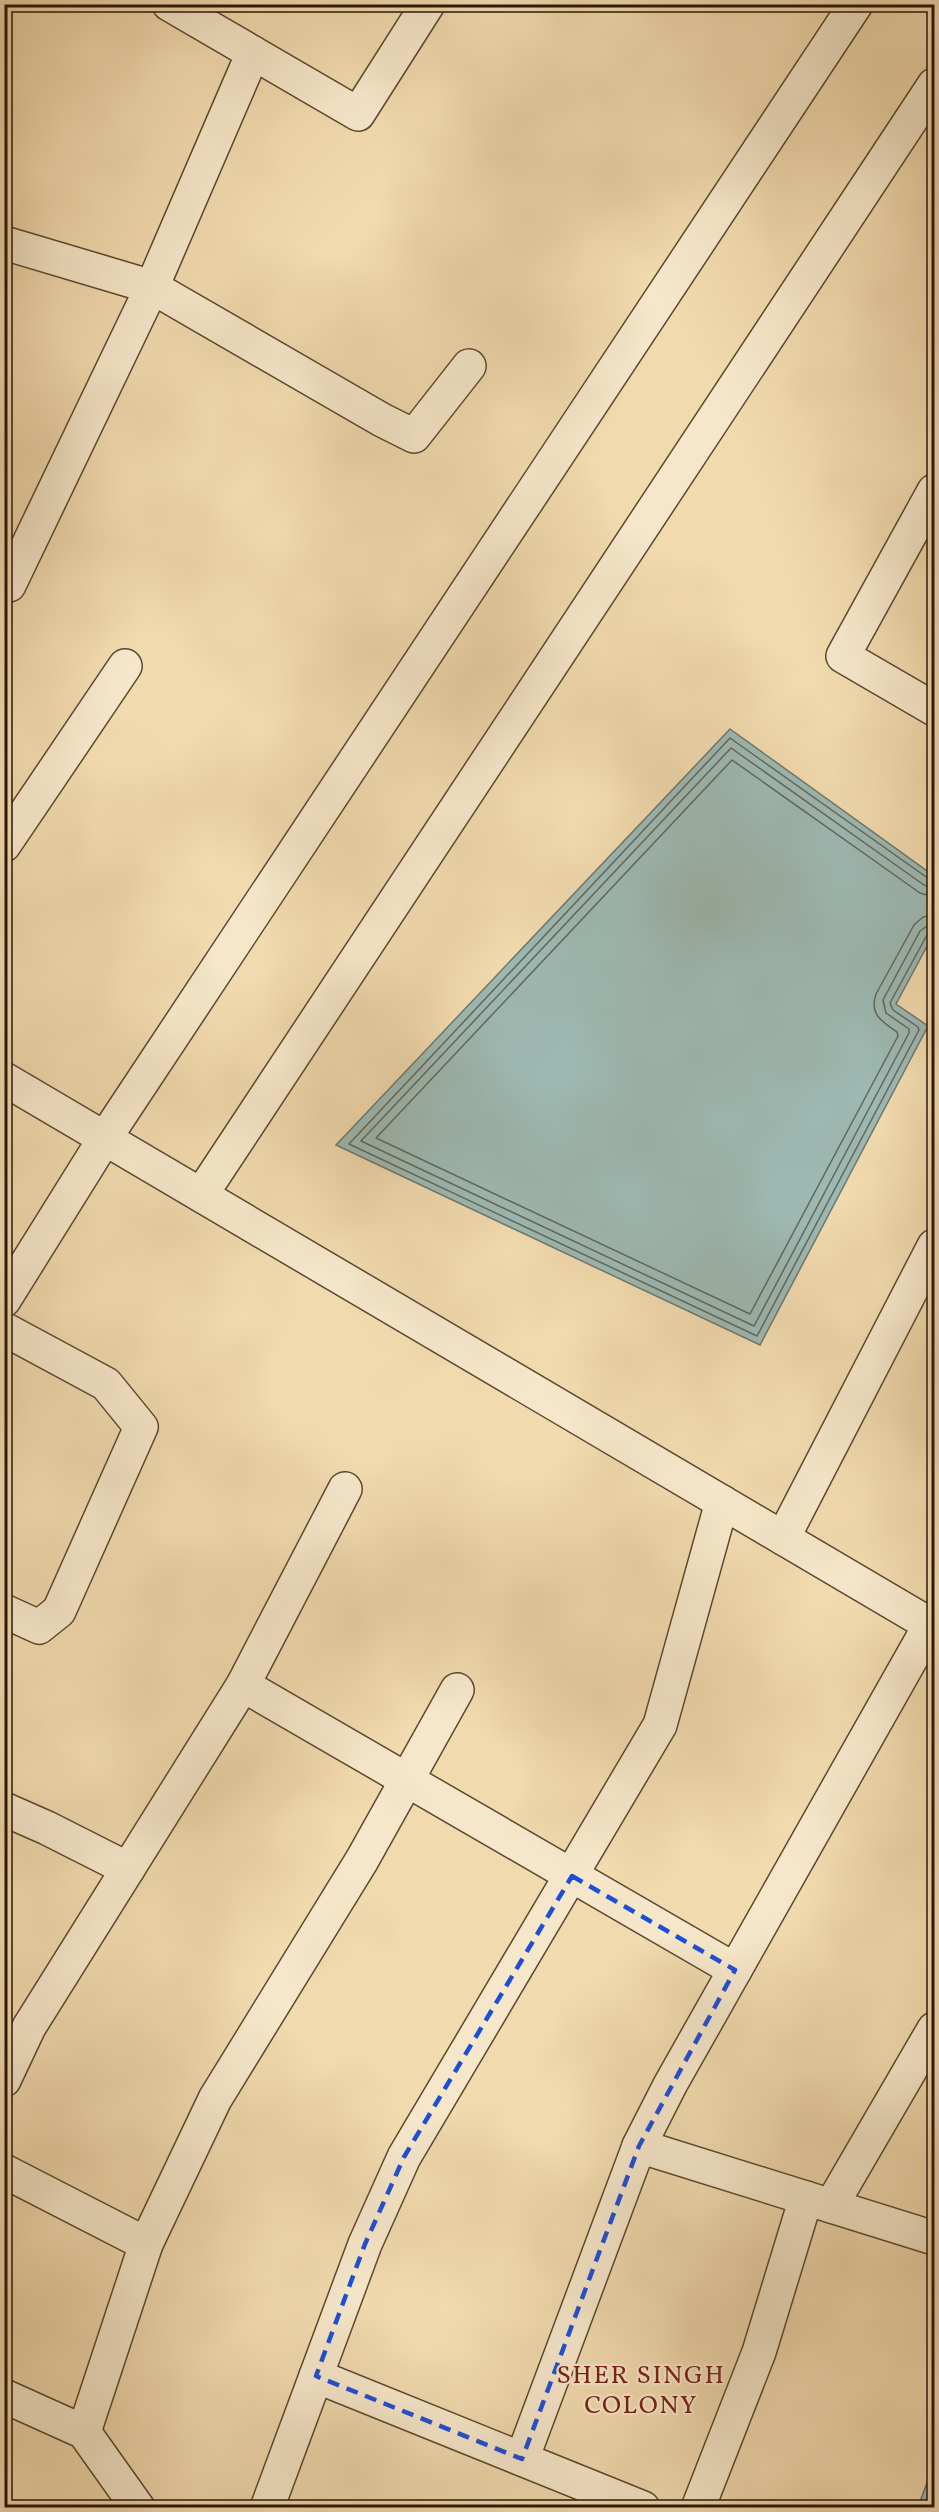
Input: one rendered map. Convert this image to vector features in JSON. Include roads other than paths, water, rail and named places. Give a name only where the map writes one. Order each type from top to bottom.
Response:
[{"type":"street","points":[[169,4],[358,114],[429,4]]},
{"type":"street","points":[[4,1300],[105,1138],[856,4]]},
{"type":"street","points":[[4,584],[9,585],[152,287],[253,53]]},
{"type":"street","points":[[201,1195],[934,85]]},
{"type":"street","points":[[4,243],[152,287],[382,420],[414,436],[469,366]]},
{"type":"street","points":[[934,491],[843,656],[934,709]]},
{"type":"street","points":[[4,845],[125,666]]},
{"type":"street","points":[[4,1079],[783,1538],[933,1623],[670,2085],[639,2146],[522,2459]]},
{"type":"street","points":[[783,1538],[934,1246]]},
{"type":"street","points":[[4,1329],[106,1384],[141,1427],[58,1611],[39,1627],[4,1611]]},
{"type":"street","points":[[4,2080],[29,2027],[243,1684],[345,1489]]},
{"type":"street","points":[[267,2508],[365,2244],[404,2157],[660,1725],[722,1502]]},
{"type":"street","points":[[243,1684],[735,1970]]},
{"type":"street","points":[[84,2432],[146,2244],[215,2099],[407,1781],[457,1690]]},
{"type":"street","points":[[4,1809],[128,1869]]},
{"type":"street","points":[[698,2508],[819,2202],[934,2029]]},
{"type":"street","points":[[639,2146],[934,2238]]},
{"type":"street","points":[[4,2171],[146,2244]]},
{"type":"street","points":[[316,2376],[643,2508]]},
{"type":"street","points":[[4,2396],[84,2432],[138,2508]]},
{"type":"water","points":[[730,729],[934,876],[934,933],[896,1004],[928,1026],[760,1345],[336,1145]]},
{"type":"water","points":[[934,2464],[934,2507],[918,2507]]},
{"type":"district","name":"SHER SINGH COLONY","points":[[641,2389]]}]
